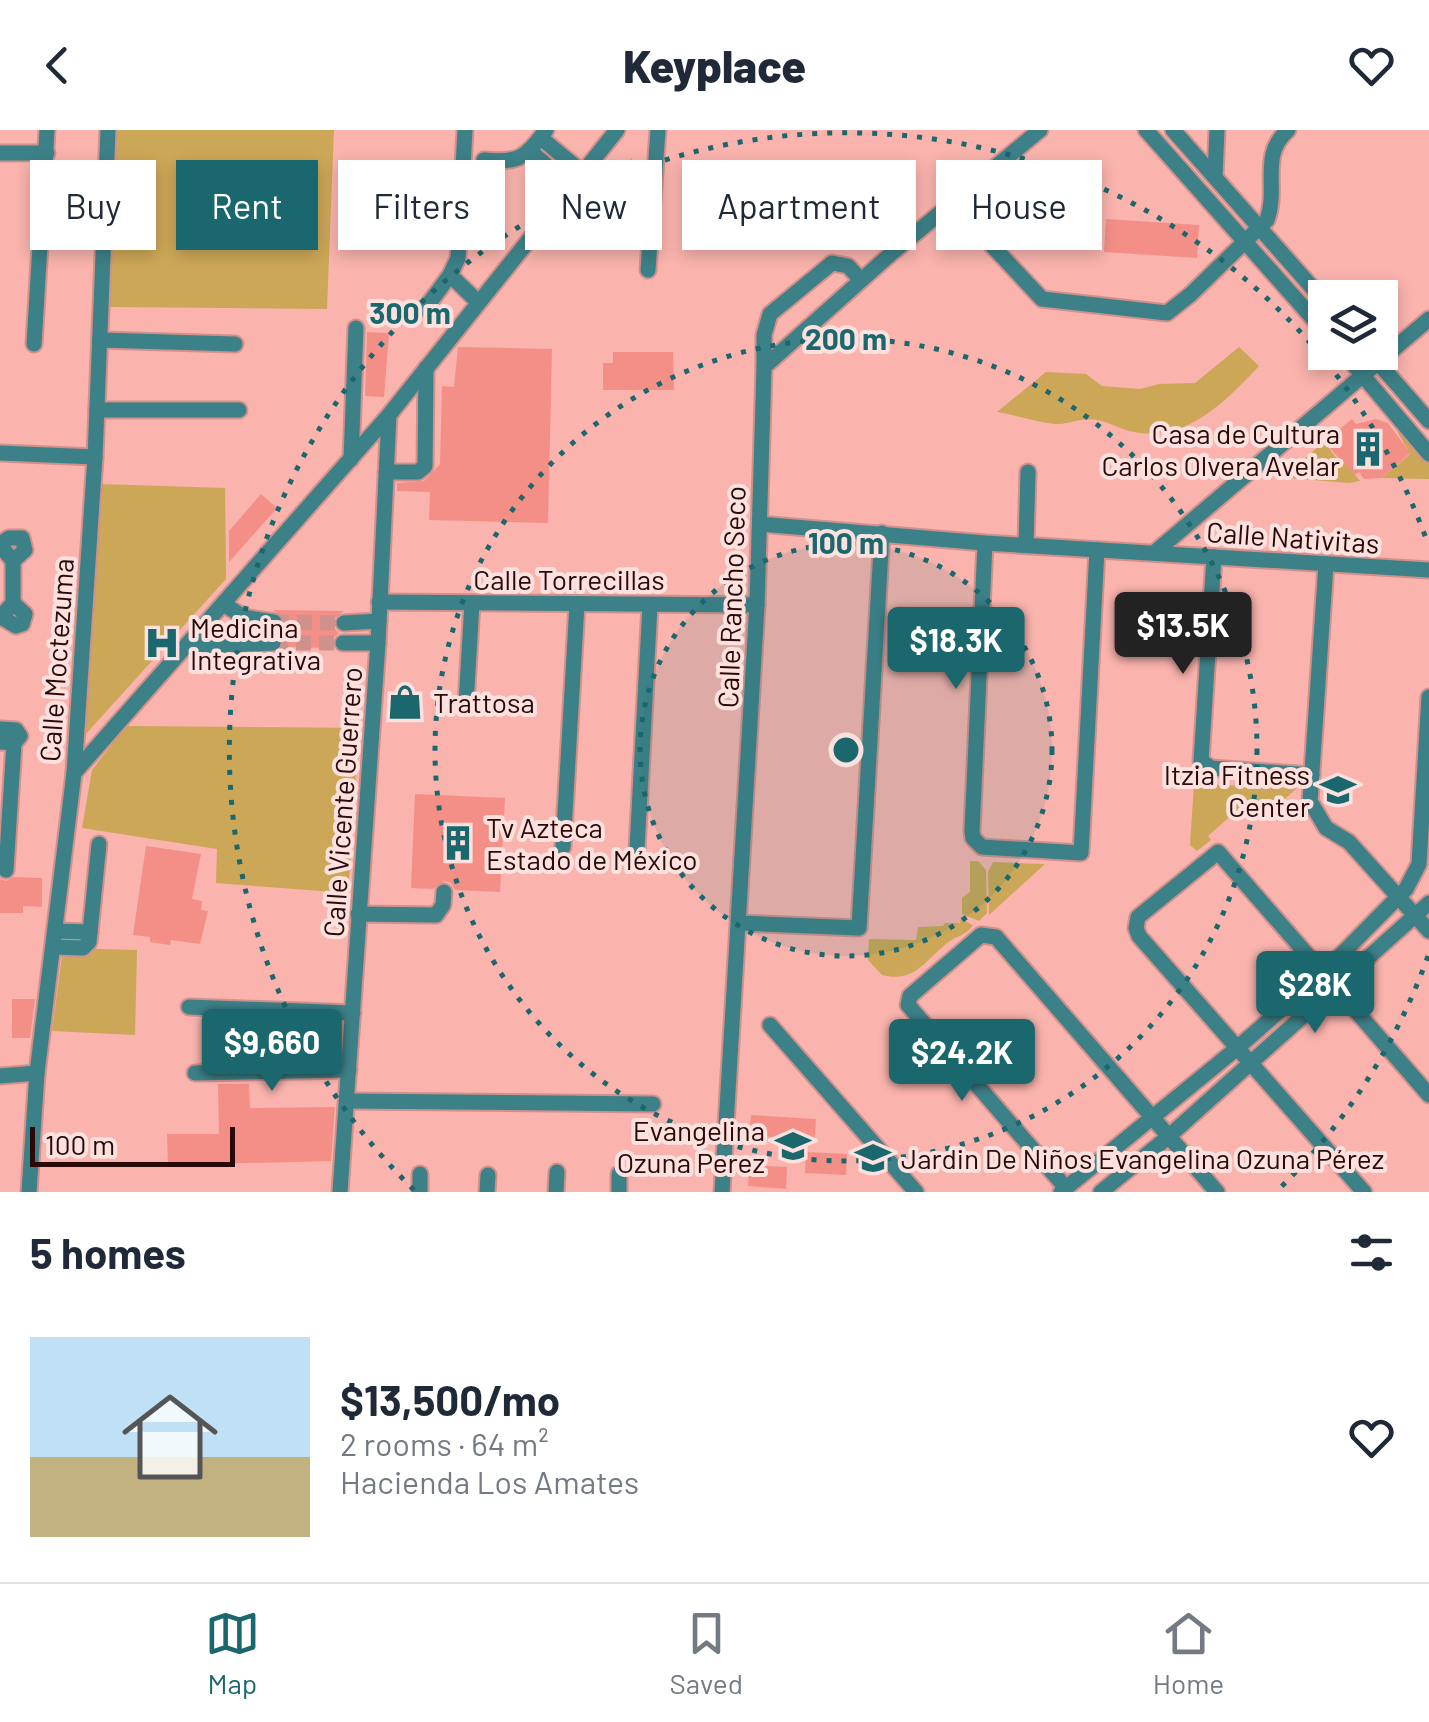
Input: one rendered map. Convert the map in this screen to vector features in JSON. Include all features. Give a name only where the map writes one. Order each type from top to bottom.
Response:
[{"type":"street","points":[[34,344],[46,130]]},
{"type":"street","name":"Calle Moctezuma","points":[[29,1192],[37,1074],[74,773],[95,458],[108,130]]},
{"type":"street","points":[[425,308],[450,275],[460,241],[465,130]]},
{"type":"street","points":[[592,160],[617,130]]},
{"type":"street","points":[[648,270],[658,130]]},
{"type":"street","points":[[1005,160],[1040,130]]},
{"type":"street","points":[[1146,130],[1308,313]]},
{"type":"street","points":[[1173,130],[1308,282]]},
{"type":"street","points":[[1215,178],[1217,130]]},
{"type":"street","points":[[994,250],[1034,294],[1058,303],[1166,313],[1261,228],[1270,212],[1271,153],[1288,130]]},
{"type":"street","points":[[541,136],[568,160]]},
{"type":"street","points":[[505,161],[514,161],[541,136]]},
{"type":"street","points":[[541,136],[555,160]]},
{"type":"street","points":[[0,154],[47,154]]},
{"type":"street","points":[[764,366],[936,218]]},
{"type":"street","points":[[74,773],[351,459],[525,242]]},
{"type":"street","name":"Calle Rancho Seco","points":[[722,1192],[758,605],[766,323],[776,308],[832,263],[848,266],[861,280]]},
{"type":"street","points":[[450,275],[478,301]]},
{"type":"street","points":[[1398,341],[1429,319]]},
{"type":"street","points":[[351,459],[356,328]]},
{"type":"street","points":[[100,340],[235,344]]},
{"type":"street","points":[[386,472],[418,472],[425,466],[426,368]]},
{"type":"street","points":[[1359,370],[1429,454]]},
{"type":"street","points":[[1154,553],[1367,370]]},
{"type":"street","points":[[1384,370],[1429,421]]},
{"type":"street","points":[[97,410],[239,410]]},
{"type":"street","name":"Calle Vicente Guerrero","points":[[340,1192],[378,642],[388,415]]},
{"type":"street","points":[[0,453],[95,458]]},
{"type":"street","points":[[1026,545],[1028,472]]},
{"type":"street","name":"Calle Nativitas","points":[[760,524],[986,543],[1429,570]]},
{"type":"street","points":[[740,923],[859,928],[882,533]]},
{"type":"street","points":[[986,543],[974,838],[982,847],[1082,852],[1097,550]]},
{"type":"street","points":[[0,545],[13,561],[13,603],[1,618]]},
{"type":"street","points":[[1214,557],[1201,760],[1211,768],[1312,775]]},
{"type":"street","points":[[1326,564],[1310,801],[1326,828],[1349,842],[1429,931]]},
{"type":"street","name":"Calle Torrecillas","points":[[380,602],[758,605]]},
{"type":"street","points":[[466,704],[472,603]]},
{"type":"street","points":[[224,604],[243,617],[274,622]]},
{"type":"street","points":[[562,847],[577,604]]},
{"type":"street","points":[[637,849],[650,604]]},
{"type":"street","points":[[216,646],[243,617]]},
{"type":"street","points":[[344,623],[378,621]]},
{"type":"street","points":[[343,643],[378,642]]},
{"type":"street","points":[[187,647],[273,643]]},
{"type":"street","points":[[1218,1192],[1152,1120],[996,938],[981,935],[908,1000],[910,1011],[1063,1190],[1152,1120],[1323,973],[1416,875],[1428,759],[1429,697]]},
{"type":"street","points":[[0,729],[19,732],[20,738],[7,743],[6,870]]},
{"type":"street","points":[[55,939],[90,932],[99,844]]},
{"type":"street","points":[[1364,1192],[1139,936],[1138,917],[1218,852],[1429,1095]]},
{"type":"street","points":[[358,914],[436,916],[443,905],[444,892]]},
{"type":"street","points":[[1101,1192],[1168,1137],[1429,903]]},
{"type":"street","points":[[189,1007],[353,1013]]},
{"type":"street","points":[[770,1026],[916,1192]]},
{"type":"street","points":[[195,1074],[349,1070]]},
{"type":"street","points":[[0,1076],[37,1074]]},
{"type":"street","points":[[347,1101],[653,1104]]},
{"type":"street","points":[[556,1192],[557,1172]]},
{"type":"street","points":[[420,1174],[420,1192]]},
{"type":"street","points":[[618,1192],[619,1174]]},
{"type":"street","points":[[487,1192],[488,1175]]},
{"type":"shaded area","points":[[117,130],[334,130],[327,309],[109,307],[112,250],[156,250],[156,160],[116,160]]},
{"type":"shaded area","points":[[1239,347],[1259,366],[1219,405],[1171,431],[1134,432],[1092,419],[1054,424],[997,412],[1046,372],[1086,374],[1102,386],[1140,389],[1195,383]]},
{"type":"shaded area","points":[[1402,430],[1429,463],[1429,479],[1382,478],[1410,454],[1398,433]]},
{"type":"shaded area","points":[[1324,442],[1337,459],[1340,457],[1360,481],[1286,475]]},
{"type":"shaded area","points":[[100,484],[225,488],[226,579],[85,735]]},
{"type":"shaded area","points":[[126,726],[359,728],[348,893],[216,883],[217,849],[82,828],[92,770]]},
{"type":"shaded area","points":[[1194,784],[1297,788],[1261,820],[1245,803],[1197,851],[1190,845]]},
{"type":"shaded area","points":[[970,861],[978,861],[986,870],[987,913],[979,921],[962,914],[962,898],[970,892]]},
{"type":"shaded area","points":[[993,862],[1045,864],[989,915],[988,872]]},
{"type":"shaded area","points":[[961,919],[973,925],[911,973],[882,975],[868,960],[869,939],[916,940],[918,927],[960,923]]},
{"type":"shaded area","points":[[63,948],[137,950],[135,1035],[52,1031]]},
{"type":"building","points":[[1106,219],[1199,225],[1197,258],[1104,252]]},
{"type":"building","points":[[367,332],[389,333],[384,397],[365,396]]},
{"type":"building","points":[[458,347],[552,349],[548,523],[429,520],[430,492],[397,491],[397,483],[424,481],[440,464],[442,386],[454,387]]},
{"type":"building","points":[[613,352],[673,352],[674,390],[603,390],[603,363],[613,363]]},
{"type":"building","name":"Casa de Cultura Carlos Olvera Avelar","points":[[1352,419],[1356,424],[1376,419],[1388,423],[1410,453],[1382,478],[1364,479],[1359,472],[1355,475],[1324,442]]},
{"type":"building","points":[[261,494],[277,508],[229,562],[229,531]]},
{"type":"building","points":[[274,611],[344,611],[334,619],[334,628],[339,633],[333,638],[333,648],[283,647],[283,638],[277,633],[285,619]]},
{"type":"building","name":"Tv Azteca Estado de México","points":[[415,794],[505,798],[500,892],[455,890],[444,881],[433,889],[411,888]]},
{"type":"building","points":[[146,846],[201,854],[192,899],[202,901],[201,910],[208,911],[200,944],[171,940],[170,945],[133,935]]},
{"type":"building","points":[[42,878],[42,907],[23,906],[23,913],[0,913],[0,879]]},
{"type":"building","points":[[12,999],[35,999],[30,1038],[12,1038]]},
{"type":"building","points":[[218,1084],[249,1084],[250,1108],[335,1107],[331,1161],[168,1165],[167,1134],[219,1134]]},
{"type":"building","points":[[751,1115],[816,1119],[815,1139],[749,1136]]},
{"type":"building","points":[[806,1152],[847,1154],[846,1175],[805,1173]]},
{"type":"building","points":[[749,1165],[787,1167],[786,1189],[748,1186]]},
{"type":"tunnel","points":[[274,622],[344,623]]},
{"type":"tunnel","points":[[273,643],[343,643]]},
{"type":"place","name":"Casa de Cultura Carlos Olvera Avelar","points":[[1368,449]]},
{"type":"place","name":"Medicina Integrativa","points":[[162,643]]},
{"type":"place","name":"Trattosa","points":[[405,702]]},
{"type":"place","name":"Itzia Fitness Center","points":[[1338,790]]},
{"type":"place","name":"Tv Azteca Estado de México","points":[[458,843]]},
{"type":"place","name":"Evangelina Ozuna Perez","points":[[793,1146]]},
{"type":"place","name":"Jardin De Niños Evangelina Ozuna Pérez","points":[[873,1158]]}]
